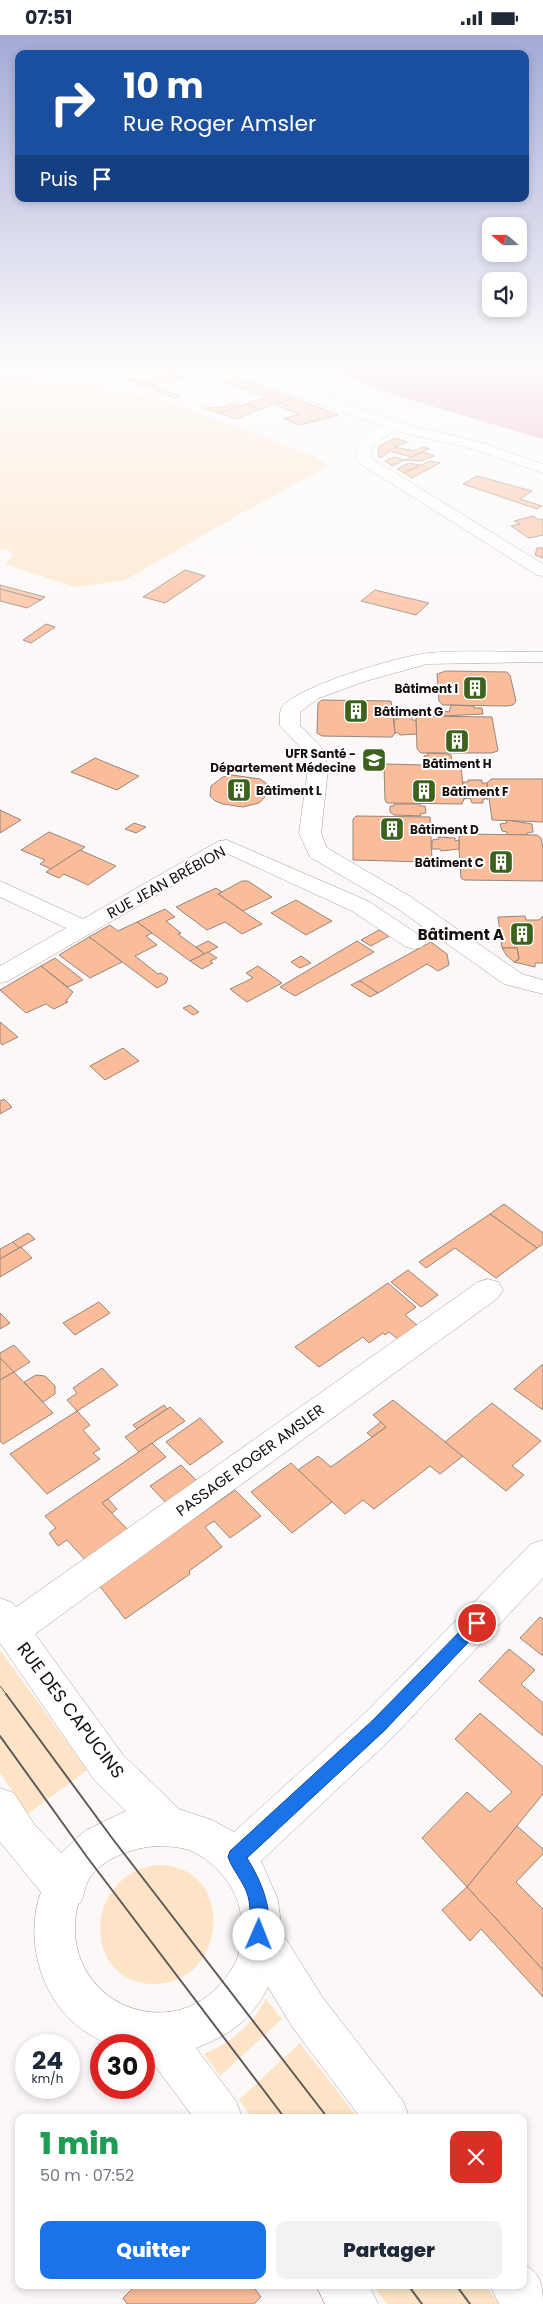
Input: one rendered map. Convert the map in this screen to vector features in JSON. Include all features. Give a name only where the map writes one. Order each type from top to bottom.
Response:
[{"type":"street","points":[[389,475],[543,571]]},
{"type":"street","points":[[543,657],[427,659],[360,677],[312,694],[290,710],[290,726],[312,748],[318,769],[310,833],[318,852],[403,901],[513,979],[543,987]]},
{"type":"street","name":"RUE JEAN BRÉBION","points":[[0,976],[227,846],[360,906],[414,942]]},
{"type":"street","points":[[0,889],[84,928]]},
{"type":"street","name":"PASSAGE ROGER AMSLER","points":[[6,1622],[488,1290]]},
{"type":"street","points":[[236,1857],[379,1725],[543,1555]]},
{"type":"street","name":"RUE DES CAPUCINS","points":[[6,1622],[110,1768],[167,1823]]},
{"type":"street","points":[[0,1807],[20,1838],[66,1889]]},
{"type":"street","points":[[167,1823],[189,1827],[210,1835],[236,1857],[248,1876],[257,1898],[260,1922],[256,1954],[249,1972],[227,2003],[198,2025],[172,2034],[160,2035],[134,2034],[110,2026],[90,2013],[71,1991],[64,1977],[57,1948],[57,1918],[66,1889],[78,1868],[102,1843],[130,1829],[148,1824],[167,1823]]},
{"type":"street","points":[[259,1935],[308,2013],[385,2114]]},
{"type":"street","points":[[160,2035],[218,2114]]},
{"type":"street","points":[[343,2289],[354,2304]]},
{"type":"street","points":[[517,2289],[528,2304]]},
{"type":"shaded area","points":[[0,475],[313,475],[125,580],[76,587],[5,564],[13,555],[10,551],[0,549]]},
{"type":"shaded area","points":[[0,1650],[87,1770],[28,1814],[0,1773]]},
{"type":"shaded area","points":[[157,1865],[183,1870],[201,1883],[211,1902],[213,1924],[209,1946],[197,1965],[179,1979],[155,1984],[131,1980],[114,1967],[104,1949],[100,1929],[104,1907],[114,1888],[132,1873]]},
{"type":"shaded area","points":[[266,1999],[282,2019],[220,2076],[204,2054],[232,2039],[240,2032],[254,2017]]},
{"type":"shaded area","points":[[300,2043],[355,2114],[250,2114],[239,2100]]},
{"type":"shaded area","points":[[376,2289],[488,2289],[499,2304],[387,2304]]},
{"type":"building","points":[[407,475],[418,475],[412,478]]},
{"type":"building","points":[[477,476],[532,491],[520,499],[542,506],[537,509],[463,484]]},
{"type":"building","points":[[533,516],[539,520],[543,519],[543,535],[529,538],[511,526],[520,524],[514,521]]},
{"type":"building","points":[[537,548],[543,548],[543,558],[535,555]]},
{"type":"building","points":[[185,570],[205,576],[165,603],[143,597]]},
{"type":"building","points":[[0,585],[45,597],[41,600],[0,589]]},
{"type":"building","points":[[0,589],[41,600],[27,608],[0,601]]},
{"type":"building","points":[[375,590],[429,603],[416,615],[361,601]]},
{"type":"building","points":[[46,624],[55,627],[31,643],[23,640]]},
{"type":"building","name":"Bâtiment I","points":[[446,671],[507,672],[510,675],[516,701],[513,705],[507,706],[443,705],[439,701],[437,674]]},
{"type":"building","name":"Bâtiment G","points":[[322,700],[391,701],[395,733],[392,737],[322,736],[317,733],[318,703]]},
{"type":"building","points":[[451,705],[482,708],[483,714],[444,716],[444,711],[449,712]]},
{"type":"building","points":[[398,716],[412,716],[412,720],[416,720],[417,734],[400,735],[395,733],[394,719],[398,719]]},
{"type":"building","name":"Bâtiment H","points":[[416,716],[492,717],[498,751],[491,753],[421,753],[417,749]]},
{"type":"building","points":[[428,753],[451,755],[452,762],[449,765],[428,764],[424,761],[424,756],[428,755]]},
{"type":"building","points":[[95,758],[139,776],[117,790],[71,772]]},
{"type":"building","name":"Bâtiment F","points":[[387,764],[461,766],[464,799],[462,804],[387,803],[385,800],[384,766]]},
{"type":"building","name":"Bâtiment L","points":[[232,775],[260,779],[266,783],[269,793],[259,803],[243,807],[215,801],[210,796],[211,786],[223,777]]},
{"type":"building","points":[[491,779],[543,779],[543,822],[492,820],[487,783]]},
{"type":"building","points":[[468,780],[482,780],[482,783],[487,783],[488,799],[483,799],[483,803],[472,803],[470,798],[464,799],[463,782],[468,782]]},
{"type":"building","points":[[394,804],[420,804],[420,806],[425,806],[426,813],[420,814],[421,816],[394,815],[390,812],[390,806],[394,806]]},
{"type":"building","points":[[0,810],[21,820],[0,833]]},
{"type":"building","name":"Bâtiment D","points":[[356,816],[430,817],[432,860],[426,862],[353,860],[353,819]]},
{"type":"building","points":[[506,820],[532,824],[533,832],[527,833],[527,835],[507,835],[507,832],[502,831],[500,824],[507,823]]},
{"type":"building","points":[[134,823],[146,827],[136,833],[125,829]]},
{"type":"building","points":[[49,832],[85,847],[51,869],[40,864],[45,860],[21,850]]},
{"type":"building","name":"Bâtiment C","points":[[462,834],[537,835],[541,838],[543,848],[543,881],[464,880],[461,878],[459,849],[459,836]]},
{"type":"building","points":[[438,837],[455,838],[455,841],[459,840],[459,849],[441,851],[440,849],[432,849],[432,840],[439,839]]},
{"type":"building","points":[[80,850],[116,866],[88,885],[64,874],[59,878],[46,872]]},
{"type":"building","points":[[242,881],[248,881],[272,897],[243,911],[218,894]]},
{"type":"building","points":[[216,888],[222,892],[218,894],[262,924],[242,934],[225,922],[207,930],[176,907]]},
{"type":"building","points":[[296,900],[332,921],[306,935],[271,913]]},
{"type":"building","points":[[165,909],[175,917],[166,921],[181,933],[178,934],[205,954],[190,961],[137,922]]},
{"type":"building","name":"Bâtiment A","points":[[525,916],[526,920],[539,920],[543,916],[543,963],[535,963],[535,967],[514,962],[519,959],[517,948],[502,948],[498,917]]},
{"type":"building","points":[[137,922],[152,933],[146,936],[157,945],[135,956],[158,974],[161,973],[168,978],[166,983],[157,988],[89,937],[110,925],[118,931]]},
{"type":"building","points":[[379,930],[389,936],[371,946],[361,940]]},
{"type":"building","points":[[89,937],[122,962],[90,978],[59,955]]},
{"type":"building","points":[[208,941],[218,947],[205,954],[196,947]]},
{"type":"building","points":[[357,941],[374,952],[295,996],[280,987]]},
{"type":"building","points":[[431,942],[447,954],[449,965],[438,971],[427,964],[378,993],[359,981]]},
{"type":"building","points":[[502,948],[517,948],[519,959],[514,962]]},
{"type":"building","points":[[208,952],[217,958],[210,961],[213,963],[202,969],[190,961]]},
{"type":"building","points":[[301,956],[311,963],[300,968],[291,962]]},
{"type":"building","points":[[55,958],[83,980],[68,987],[41,966]]},
{"type":"building","points":[[41,966],[73,992],[66,1001],[68,1002],[54,1009],[46,1004],[26,1013],[0,990]]},
{"type":"building","points":[[258,966],[282,983],[247,1002],[230,989],[253,978],[246,973]]},
{"type":"building","points":[[359,981],[378,993],[370,997],[351,985]]},
{"type":"building","points":[[190,1005],[199,1012],[193,1015],[183,1008]]},
{"type":"building","points":[[0,1022],[18,1037],[2,1045],[0,1042]]},
{"type":"building","points":[[123,1048],[139,1061],[105,1080],[90,1066]]},
{"type":"building","points":[[4,1099],[12,1107],[0,1114],[0,1101]]},
{"type":"building","points":[[504,1204],[543,1233],[543,1244],[537,1248],[490,1214]]},
{"type":"building","points":[[490,1214],[537,1248],[496,1278],[455,1248],[426,1268],[419,1262]]},
{"type":"building","points":[[28,1233],[35,1239],[19,1248],[13,1242]]},
{"type":"building","points":[[13,1242],[19,1248],[0,1259],[0,1249]]},
{"type":"building","points":[[21,1247],[32,1258],[0,1277],[0,1259]]},
{"type":"building","points":[[408,1270],[438,1295],[421,1307],[391,1282]]},
{"type":"building","points":[[388,1283],[416,1307],[405,1315],[418,1326],[399,1340],[389,1332],[385,1335],[383,1333],[369,1343],[363,1337],[319,1367],[295,1347]]},
{"type":"building","points":[[99,1302],[110,1313],[75,1335],[63,1323]]},
{"type":"building","points":[[0,1313],[10,1323],[0,1329]]},
{"type":"building","points":[[14,1345],[30,1362],[14,1372],[0,1358],[0,1353]]},
{"type":"building","points":[[0,1358],[14,1372],[0,1380]]},
{"type":"building","points":[[543,1364],[543,1410],[514,1389]]},
{"type":"building","points":[[102,1368],[118,1385],[77,1411],[67,1400],[77,1393],[73,1388]]},
{"type":"building","points":[[14,1372],[53,1413],[3,1444],[0,1441],[0,1380]]},
{"type":"building","points":[[36,1375],[45,1376],[55,1386],[55,1394],[43,1402],[24,1382]]},
{"type":"building","points":[[393,1400],[463,1456],[440,1474],[430,1466],[374,1509],[363,1500],[345,1514],[298,1470],[318,1456],[331,1467],[386,1427],[373,1415]]},
{"type":"building","points":[[492,1403],[541,1441],[512,1466],[524,1475],[506,1491],[445,1442]]},
{"type":"building","points":[[164,1405],[167,1409],[137,1429],[133,1425]]},
{"type":"building","points":[[170,1407],[185,1421],[139,1452],[125,1437]]},
{"type":"building","points":[[77,1411],[90,1425],[83,1430],[100,1449],[93,1453],[100,1459],[47,1494],[10,1454]]},
{"type":"building","points":[[200,1418],[223,1442],[190,1465],[166,1442]]},
{"type":"building","points":[[381,1422],[386,1427],[372,1437],[367,1433]]},
{"type":"building","points":[[152,1443],[166,1457],[102,1503],[132,1534],[88,1563],[67,1540],[58,1546],[49,1533],[56,1528],[45,1516]]},
{"type":"building","points":[[291,1463],[332,1502],[292,1533],[251,1492]]},
{"type":"building","points":[[181,1465],[202,1486],[170,1507],[150,1486]]},
{"type":"building","points":[[235,1490],[261,1516],[230,1538],[214,1521],[205,1527],[222,1547],[189,1571],[190,1574],[125,1619],[99,1585]]},
{"type":"building","points":[[108,1499],[117,1509],[112,1513],[102,1503]]},
{"type":"building","points":[[540,1617],[543,1619],[543,1656],[520,1638]]},
{"type":"building","points":[[509,1649],[535,1670],[521,1684],[543,1703],[543,1736],[479,1681]]},
{"type":"building","points":[[480,1713],[543,1767],[543,1794],[467,1887],[422,1838],[467,1792],[490,1812],[512,1792],[455,1739]]},
{"type":"building","points":[[517,1826],[543,1849],[543,1854],[516,1882],[543,1909],[543,1970],[467,1887]]},
{"type":"building","points":[[467,1887],[543,1970],[543,1997],[481,1929],[470,1941],[442,1910]]},
{"type":"building","points":[[132,2289],[255,2289],[261,2297],[254,2304],[127,2304],[123,2298]]},
{"type":"tram line","points":[[0,1686],[7,1695]]},
{"type":"tram line","points":[[6,1694],[112,1838],[325,2114]]},
{"type":"tram line","points":[[0,1736],[87,1857],[282,2114]]},
{"type":"tram line","points":[[411,2289],[422,2304]]},
{"type":"tram line","points":[[459,2289],[470,2304]]},
{"type":"place","name":"Bâtiment I","points":[[475,688]]},
{"type":"place","name":"Bâtiment G","points":[[356,711]]},
{"type":"place","name":"Bâtiment H","points":[[457,741]]},
{"type":"place","name":"UFR Santé - Département Médecine","points":[[374,760]]},
{"type":"place","name":"Bâtiment L","points":[[239,790]]},
{"type":"place","name":"Bâtiment F","points":[[424,791]]},
{"type":"place","name":"Bâtiment D","points":[[392,829]]},
{"type":"place","name":"Bâtiment C","points":[[501,862]]},
{"type":"place","name":"Bâtiment A","points":[[522,934]]},
{"type":"route","points":[[259,1935],[260,1922],[257,1898],[243,1866],[236,1857],[379,1725],[477,1623]]}]
